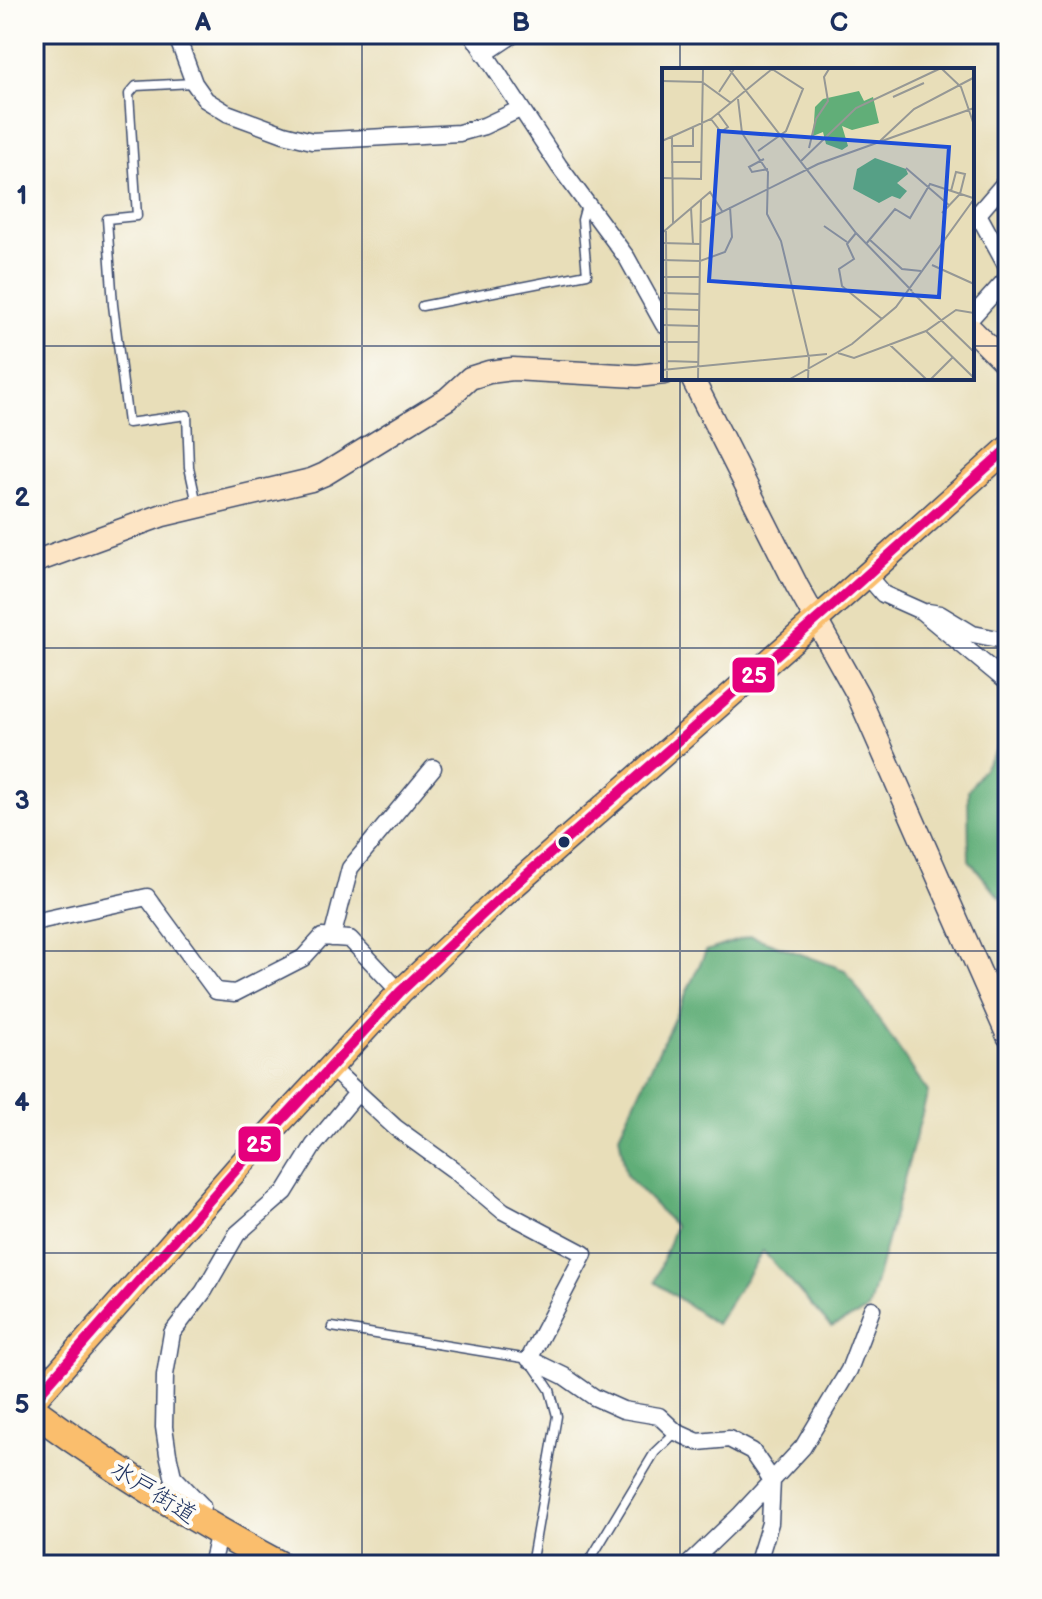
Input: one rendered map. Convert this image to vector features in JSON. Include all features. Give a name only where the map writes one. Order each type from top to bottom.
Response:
[{"type":"highway","name":"水戸街道","points":[[34,1411],[97,1457],[279,1565]]},
{"type":"main road","points":[[34,1400],[243,1162],[400,992],[502,896],[1008,448]]},
{"type":"street","points":[[176,34],[194,83],[206,100],[227,113],[312,141],[459,133],[484,126],[520,109]]},
{"type":"street","points":[[472,34],[586,205],[627,258],[662,321]]},
{"type":"street","points":[[484,54],[514,34]]},
{"type":"street","points":[[1008,179],[975,218],[1008,269]]},
{"type":"street","points":[[974,315],[1008,277]]},
{"type":"street","points":[[974,332],[1008,366]]},
{"type":"street","points":[[34,562],[130,525],[325,474],[447,399],[470,378],[489,372],[513,369],[637,376],[662,373]]},
{"type":"street","points":[[693,380],[816,620],[858,695],[1008,1036]]},
{"type":"street","points":[[867,575],[883,594],[921,611],[940,614],[973,634],[1008,641]]},
{"type":"street","points":[[921,611],[1008,683]]},
{"type":"street","points":[[332,938],[350,868],[433,768]]},
{"type":"street","points":[[34,922],[147,897],[216,991],[235,993],[303,958],[322,937],[350,939],[400,992]]},
{"type":"street","points":[[330,1067],[396,1128],[503,1211],[584,1254],[529,1359],[564,1376],[594,1397],[623,1410],[659,1416],[676,1432],[698,1442],[729,1439],[752,1451],[772,1480],[770,1523],[757,1565]]},
{"type":"street","points":[[211,1565],[209,1526],[202,1506],[173,1476],[164,1427],[165,1375],[172,1333],[204,1291],[237,1234],[285,1192],[314,1145],[357,1093]]},
{"type":"street","points":[[688,1565],[803,1447],[849,1370],[872,1309]]},
{"type":"lane","points":[[194,83],[136,86],[129,94],[137,216],[107,219],[113,305],[128,423],[187,415],[189,467],[198,508]]},
{"type":"lane","points":[[422,306],[587,274],[582,220],[586,205]]},
{"type":"lane","points":[[332,1327],[529,1359],[550,1390],[557,1416],[531,1565]]},
{"type":"lane","points":[[587,1565],[655,1452],[676,1432]]},
{"type":"green space","points":[[1008,741],[1008,892],[1000,898],[969,860],[968,791],[1001,743]]},
{"type":"green space","points":[[751,936],[845,970],[928,1092],[868,1310],[831,1327],[763,1251],[716,1324],[655,1282],[675,1226],[626,1175],[619,1135],[706,951]]},
{"type":"transit line","name":"25","points":[[34,1400],[243,1162],[400,992],[502,896],[1008,448]]}]
